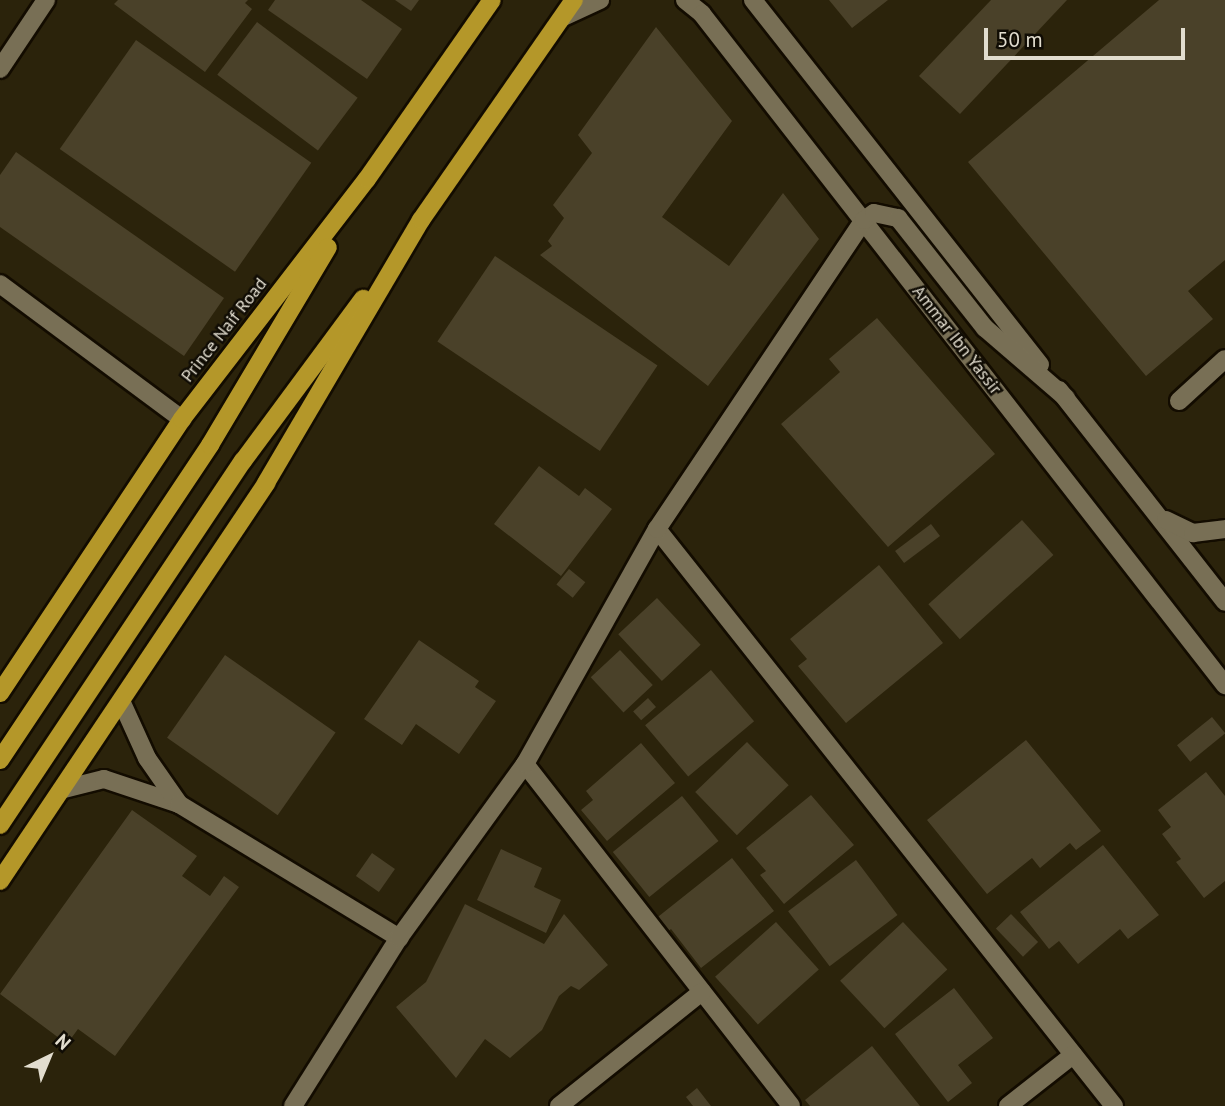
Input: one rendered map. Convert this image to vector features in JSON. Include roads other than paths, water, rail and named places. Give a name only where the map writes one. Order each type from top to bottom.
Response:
[{"type":"main road","name":"Prince Naif Road","points":[[0,693],[182,419],[367,179],[492,0]]},
{"type":"main road","points":[[0,825],[243,461],[421,220],[574,0]]},
{"type":"main road","points":[[0,760],[210,445],[367,179]]},
{"type":"main road","points":[[0,881],[122,703],[266,482],[421,220]]},
{"type":"street","points":[[2,62],[46,0]]},
{"type":"street","points":[[563,18],[600,0]]},
{"type":"street","name":"Ammar Ibn Yassir","points":[[685,0],[702,14],[1225,685]]},
{"type":"street","points":[[753,0],[1225,602]]},
{"type":"street","points":[[293,1106],[399,938],[525,764],[657,529],[864,220],[874,213],[898,218],[985,328],[1066,398]]},
{"type":"street","points":[[0,284],[182,419]]},
{"type":"street","points":[[1179,401],[1225,359]]},
{"type":"street","points":[[1156,511],[1193,533],[1225,529]]},
{"type":"street","points":[[657,529],[1114,1106]]},
{"type":"street","points":[[122,703],[147,758],[178,804]]},
{"type":"street","points":[[525,764],[791,1106]]},
{"type":"street","points":[[64,789],[104,779],[178,804],[399,938]]},
{"type":"street","points":[[559,1106],[702,992]]},
{"type":"street","points":[[1008,1106],[1073,1055]]}]
